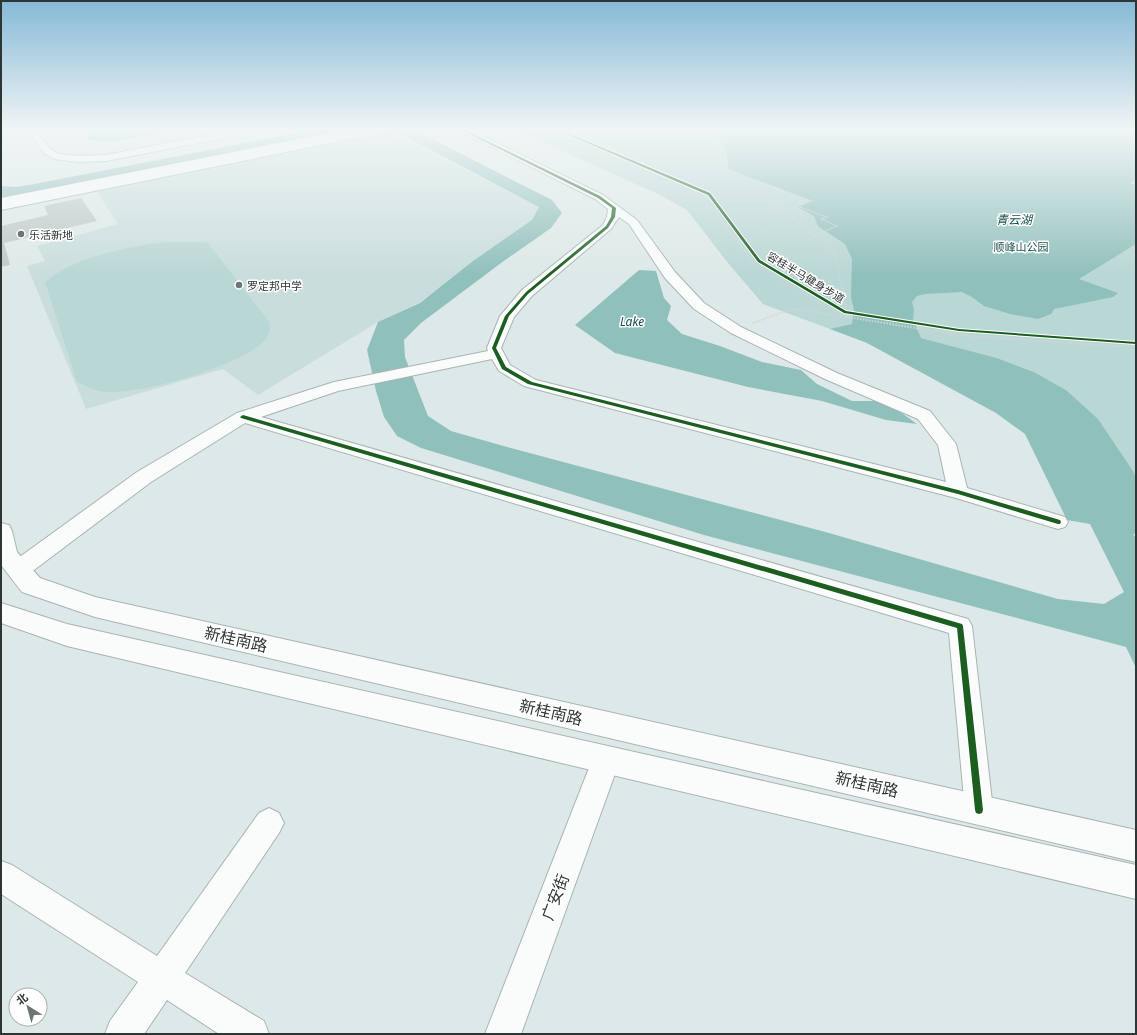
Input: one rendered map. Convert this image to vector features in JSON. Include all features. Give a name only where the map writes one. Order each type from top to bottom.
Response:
[{"type":"main road","points":[[1,202],[119,178]]},
{"type":"main road","points":[[1,206],[139,178]]},
{"type":"main road","name":"新桂南路","points":[[1,531],[6,556],[31,585],[95,607],[1136,846]]},
{"type":"main road","points":[[1,613],[67,635],[1136,882]]},
{"type":"street","points":[[561,178],[599,197],[633,222],[670,275],[699,306],[736,330],[831,376],[924,415],[947,444],[958,492]]},
{"type":"street","points":[[614,208],[613,217],[607,226],[526,294],[507,316],[494,348],[504,368],[530,383],[958,492],[1058,522]]},
{"type":"street","points":[[18,570],[144,477],[243,417],[334,387],[496,354]]},
{"type":"street","points":[[243,417],[960,626],[979,810]]},
{"type":"street","name":"广安街","points":[[503,1034],[606,760]]},
{"type":"street","points":[[123,1034],[269,823]]},
{"type":"street","points":[[1,876],[251,1034]]},
{"type":"path","points":[[666,178],[703,194],[753,263],[825,306],[846,315]]},
{"type":"path","points":[[749,178],[807,201],[796,205],[827,217],[821,220],[837,226],[813,236]]},
{"type":"path","points":[[795,196],[772,205],[790,213],[802,227],[832,249],[844,292],[846,315]]},
{"type":"path","points":[[736,330],[792,309],[846,315],[941,332],[1115,346],[1136,346]]},
{"type":"shaded area","name":"罗定邦中学","points":[[164,178],[483,178],[540,207],[532,220],[419,303],[378,322],[258,395],[223,369],[86,409],[27,266],[45,261],[37,246],[118,224],[97,192]]},
{"type":"green space","name":"顺峰山公园","points":[[623,178],[1136,178],[1136,477],[1133,471],[1066,390],[1034,372],[997,358],[921,338],[830,329],[763,304],[728,263],[687,210],[658,194]]},
{"type":"green space","points":[[166,242],[208,243],[270,323],[267,338],[251,351],[234,360],[190,377],[166,383],[124,391],[105,392],[77,382],[45,282],[63,269],[102,254],[127,248]]},
{"type":"water","points":[[63,178],[102,178],[1,198],[1,186],[15,187]]},
{"type":"water","name":"青云湖","points":[[485,178],[509,178],[552,200],[562,213],[551,228],[501,263],[421,323],[404,340],[405,357],[428,416],[451,431],[500,445],[829,533],[1058,599],[1104,604],[1124,592],[1090,524],[1067,520],[1025,434],[996,413],[867,343],[830,329],[852,324],[854,310],[851,297],[852,259],[845,244],[818,226],[814,216],[798,207],[813,201],[753,178],[1136,178],[1136,180],[1130,183],[1136,185],[1136,244],[1079,279],[1118,293],[1113,297],[1054,309],[1051,314],[1038,319],[1010,314],[984,306],[962,292],[925,294],[917,296],[912,302],[914,310],[913,320],[921,338],[997,358],[1034,372],[1066,390],[1098,419],[1133,471],[1136,477],[1136,534],[1133,534],[1136,538],[1136,668],[1126,647],[704,535],[421,448],[397,436],[384,417],[376,391],[367,350],[378,322],[420,303],[473,261],[532,220],[539,207]]},
{"type":"water","name":"Lake","points":[[639,270],[656,271],[664,298],[671,306],[667,320],[682,334],[720,346],[762,362],[801,370],[817,384],[852,401],[885,401],[917,424],[886,420],[822,401],[748,387],[615,353],[575,325]]},
{"type":"building","name":"乐活新地","points":[[81,198],[97,221],[4,243],[10,265],[1,267],[1,226],[48,215],[44,206]]},
{"type":"cycle path","points":[[561,178],[599,197],[614,208],[613,217],[607,227],[527,293],[507,316],[494,348],[504,368],[530,383],[958,492],[1058,522]]},
{"type":"cycle path","name":"容桂半马健身步道","points":[[672,178],[709,194],[759,261],[845,312],[959,330],[1136,343]]},
{"type":"cycle path","points":[[243,417],[960,626],[979,810]]},
{"type":"place","name":"乐活新地","points":[[21,234]]},
{"type":"place","name":"罗定邦中学","points":[[239,285]]}]
